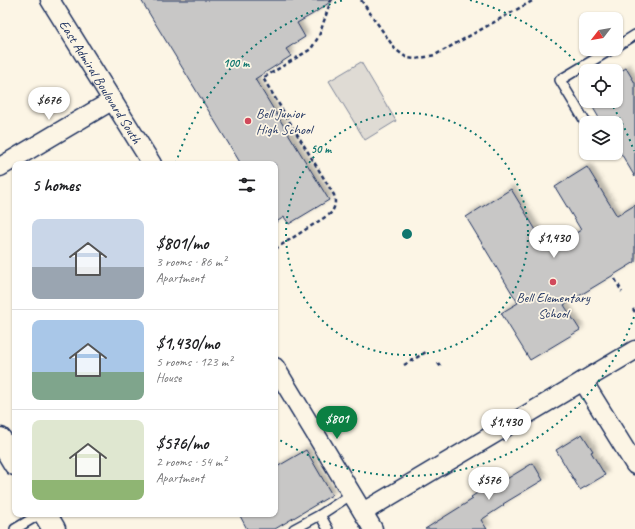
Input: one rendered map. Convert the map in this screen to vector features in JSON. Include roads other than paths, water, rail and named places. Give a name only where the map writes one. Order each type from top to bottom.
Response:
[{"type":"main road","points":[[0,439],[12,459]]},
{"type":"main road","points":[[47,517],[54,529]]},
{"type":"street","name":"East Admiral Boulevard South","points":[[50,0],[150,161]]},
{"type":"street","points":[[0,167],[112,100]]},
{"type":"street","points":[[363,512],[635,350]]},
{"type":"street","points":[[278,372],[374,529]]},
{"type":"street","points":[[583,381],[635,465]]},
{"type":"lane","points":[[623,43],[635,35]]},
{"type":"lane","points":[[582,116],[560,80],[600,56]]},
{"type":"lane","points":[[294,529],[320,515],[352,494]]},
{"type":"lane","points":[[320,515],[328,529]]},
{"type":"lane","points":[[15,529],[35,517]]},
{"type":"place","name":"Bell Junior High School","points":[[248,121]]},
{"type":"place","name":"Bell Elementary School","points":[[553,282]]}]
